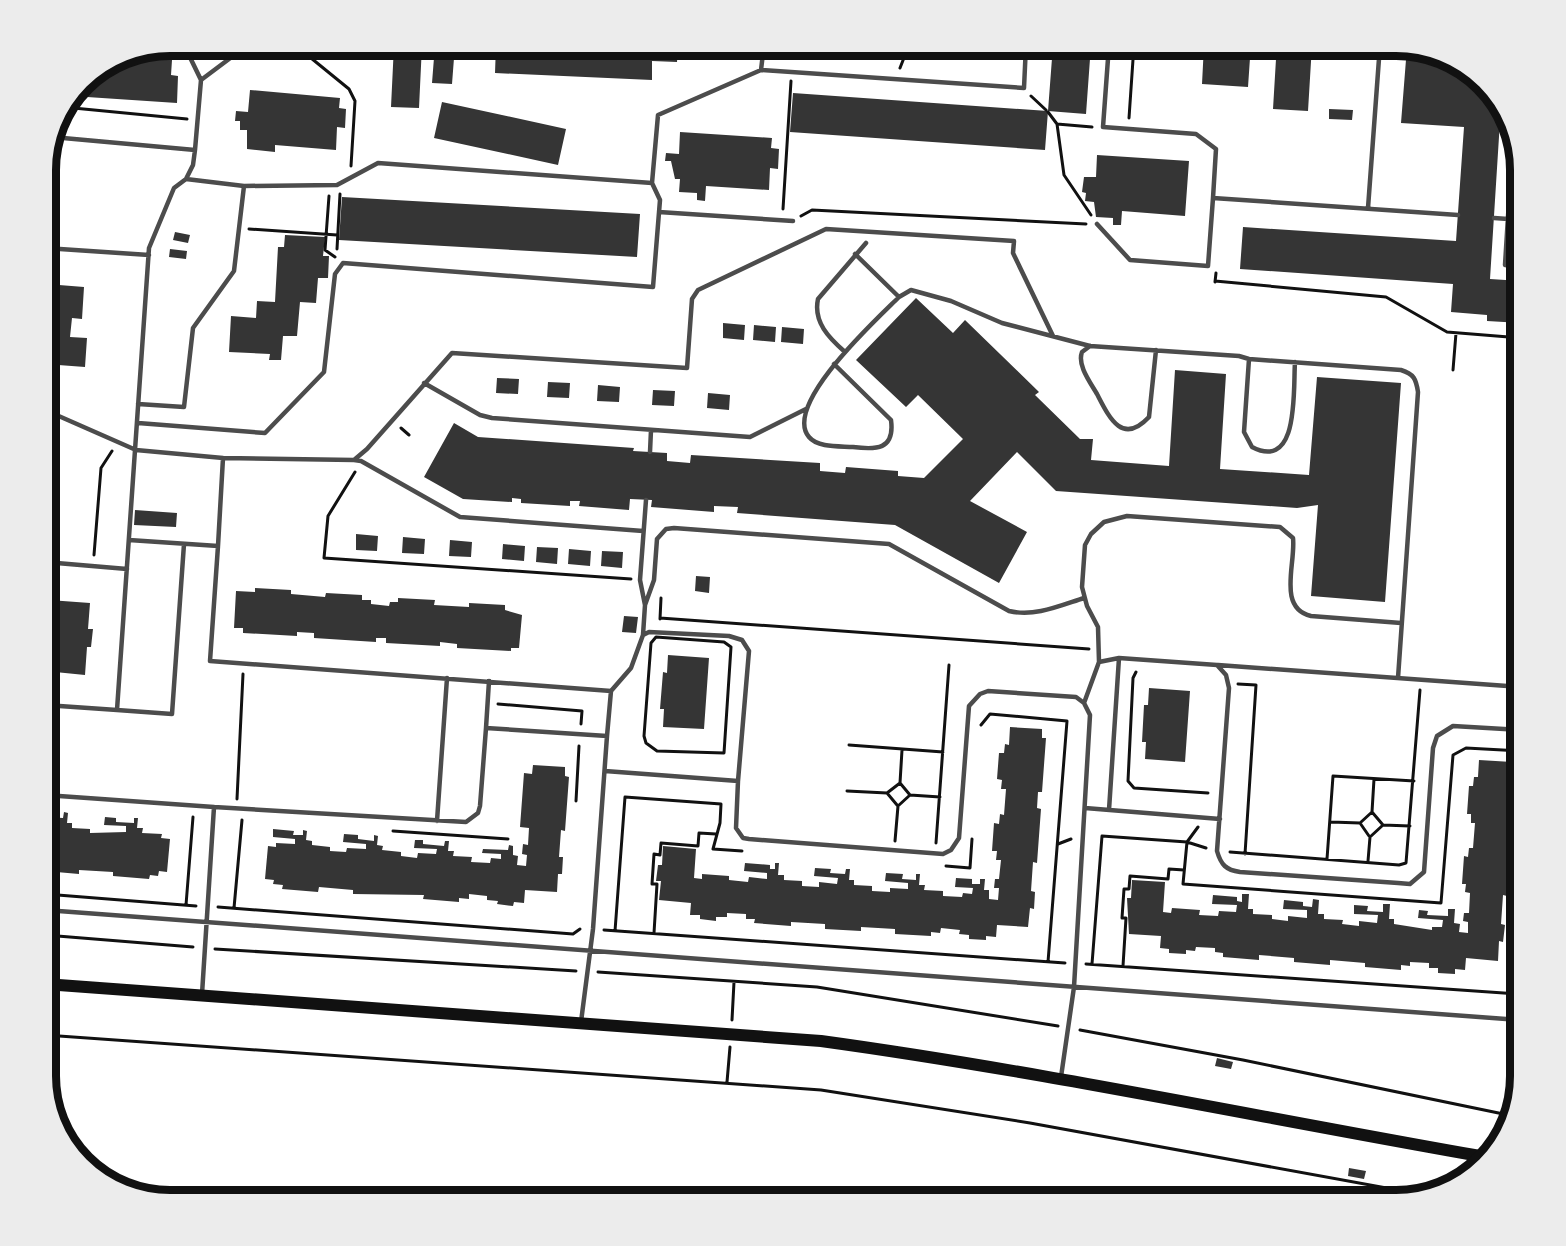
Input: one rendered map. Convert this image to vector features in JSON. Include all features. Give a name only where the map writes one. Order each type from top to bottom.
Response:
[{"type":"main road","points":[[56,985],[821,1041],[1060,1078],[1478,1156]]},
{"type":"lane","points":[[117,710],[149,248],[174,188],[186,178],[193,165],[201,80],[189,56]]},
{"type":"lane","points":[[201,80],[234,56]]},
{"type":"lane","points":[[761,70],[763,56]]},
{"type":"lane","points":[[138,423],[265,433],[324,372],[335,274],[343,263],[653,287],[660,200],[652,183],[658,115],[761,70],[1023,88],[1025,56]]},
{"type":"lane","points":[[1097,224],[1130,260],[1208,266],[1216,149],[1196,134],[1103,127],[1108,56]]},
{"type":"lane","points":[[1368,208],[1379,56]]},
{"type":"lane","points":[[60,138],[195,150]]},
{"type":"lane","points":[[186,178],[244,186],[337,185],[378,163],[652,183]]},
{"type":"lane","points":[[138,404],[184,407],[193,328],[234,271],[241,228],[244,186]]},
{"type":"lane","points":[[1510,186],[1505,265],[1510,266]]},
{"type":"lane","points":[[1213,198],[1458,215]]},
{"type":"lane","points":[[659,212],[793,221]]},
{"type":"lane","points":[[1494,218],[1508,219]]},
{"type":"lane","points":[[354,460],[367,449],[452,353],[465,352],[687,368],[693,299],[698,290],[826,229],[1014,241],[1013,253],[1053,336]]},
{"type":"lane","points":[[845,352],[824,332],[817,304],[820,293],[866,243]]},
{"type":"lane","points":[[56,249],[149,255]]},
{"type":"lane","points":[[855,254],[899,297]]},
{"type":"lane","points":[[834,364],[891,420],[893,433],[887,443],[874,449],[823,445],[809,439],[804,430],[806,409],[834,364],[899,297],[911,290],[922,291],[1002,323],[1090,346],[1401,369],[1411,373],[1416,380],[1419,392],[1398,678]]},
{"type":"lane","points":[[1090,346],[1082,352],[1081,363],[1112,422],[1121,428],[1131,429],[1141,426],[1149,417],[1156,350]]},
{"type":"lane","points":[[1249,358],[1244,432],[1252,447],[1266,452],[1280,449],[1290,435],[1295,362]]},
{"type":"lane","points":[[424,383],[480,415],[492,418],[750,437],[806,409]]},
{"type":"lane","points":[[56,415],[136,450],[223,458],[361,461],[460,517],[644,531]]},
{"type":"lane","points":[[650,452],[651,430]]},
{"type":"lane","points":[[223,458],[210,661],[611,691]]},
{"type":"lane","points":[[581,1022],[593,929],[611,691],[630,668],[643,635],[645,605],[640,579],[646,500]]},
{"type":"lane","points":[[1084,703],[1099,662],[1098,627],[1084,598],[1085,545],[1097,528],[1117,517],[1280,527],[1293,538],[1291,593],[1292,604],[1297,610],[1311,616],[1401,623]]},
{"type":"lane","points":[[645,605],[654,580],[657,539],[666,529],[674,528],[889,544],[1009,610],[1022,614],[1036,613],[1084,598]]},
{"type":"lane","points":[[129,540],[218,546]]},
{"type":"lane","points":[[56,706],[172,714],[184,544]]},
{"type":"lane","points":[[56,563],[127,569]]},
{"type":"lane","points":[[643,635],[657,631],[729,636],[742,640],[747,645],[735,821],[739,834],[749,840],[943,854],[951,850],[959,838],[969,706],[974,698],[988,691],[1076,697],[1084,703],[1090,715],[1074,987],[1060,1078]]},
{"type":"lane","points":[[1099,662],[1119,658],[1510,686]]},
{"type":"lane","points":[[1109,810],[1119,658]]},
{"type":"lane","points":[[1217,665],[1227,675],[1228,683],[1217,852],[1220,861],[1231,871],[1410,884],[1419,880],[1424,872],[1434,748],[1437,736],[1453,726],[1510,729]]},
{"type":"lane","points":[[437,821],[447,678]]},
{"type":"lane","points":[[56,796],[466,822],[478,813],[489,681]]},
{"type":"lane","points":[[486,728],[607,736]]},
{"type":"lane","points":[[605,771],[738,781]]},
{"type":"lane","points":[[202,995],[214,807]]},
{"type":"lane","points":[[1085,808],[1220,819]]},
{"type":"lane","points":[[56,911],[1510,1018]]},
{"type":"path","points":[[308,56],[349,89],[355,101],[351,166],[354,176]]},
{"type":"path","points":[[1128,129],[1133,56]]},
{"type":"path","points":[[782,220],[792,73]]},
{"type":"path","points":[[74,108],[198,120]]},
{"type":"path","points":[[1048,112],[1057,124],[1064,175],[1097,224]]},
{"type":"path","points":[[1057,124],[1103,127]]},
{"type":"path","points":[[326,250],[329,185]]},
{"type":"path","points":[[337,249],[340,192]]},
{"type":"path","points":[[793,221],[812,210],[1097,224]]},
{"type":"path","points":[[241,228],[337,235]]},
{"type":"path","points":[[1208,266],[1215,282],[1386,297],[1447,332],[1510,337]]},
{"type":"path","points":[[1453,370],[1456,333]]},
{"type":"path","points":[[93,567],[101,468],[117,442]]},
{"type":"path","points":[[361,461],[328,516],[324,558],[640,579]]},
{"type":"path","points":[[654,580],[662,581],[660,618]]},
{"type":"path","points":[[653,639],[724,642],[730,645],[732,650],[724,753],[657,751],[646,743],[644,736],[653,639]]},
{"type":"path","points":[[239,808],[236,793],[244,663]]},
{"type":"path","points":[[926,843],[936,844],[950,665]]},
{"type":"path","points":[[1142,669],[1133,678],[1128,781],[1134,788],[1208,793]]},
{"type":"path","points":[[1228,683],[1256,685],[1245,854]]},
{"type":"path","points":[[1092,964],[1102,836],[1187,842],[1217,852],[1406,863],[1420,697]]},
{"type":"path","points":[[980,727],[982,720],[990,714],[1067,721],[1048,962]]},
{"type":"path","points":[[849,746],[943,752]]},
{"type":"path","points":[[1209,782],[1206,818],[1187,842],[1183,884],[1441,903],[1453,754],[1466,748],[1510,750]]},
{"type":"path","points":[[902,750],[900,783],[910,795]]},
{"type":"path","points":[[1327,859],[1333,776],[1413,781]]},
{"type":"path","points":[[1374,779],[1372,812],[1383,825]]},
{"type":"path","points":[[847,791],[887,793],[900,783]]},
{"type":"path","points":[[887,793],[898,806]]},
{"type":"path","points":[[895,841],[898,806],[910,795],[940,797]]},
{"type":"path","points":[[615,931],[625,797],[722,804],[735,821]]},
{"type":"path","points":[[722,804],[713,849],[748,852]]},
{"type":"path","points":[[1330,822],[1360,823],[1372,812]]},
{"type":"path","points":[[234,908],[240,820],[252,821]]},
{"type":"path","points":[[1360,823],[1370,837],[1368,862]]},
{"type":"path","points":[[1370,837],[1383,825],[1410,826]]},
{"type":"path","points":[[391,831],[507,839]]},
{"type":"path","points":[[654,933],[657,884],[652,884],[654,854],[660,855],[661,843],[698,846],[699,833],[716,834]]},
{"type":"path","points":[[935,865],[970,868],[972,833]]},
{"type":"path","points":[[884,840],[905,842]]},
{"type":"path","points":[[1123,966],[1126,918],[1122,918],[1124,889],[1129,889],[1130,876],[1168,879],[1169,869],[1185,870]]},
{"type":"path","points":[[56,895],[573,933],[581,928],[1510,993]]},
{"type":"path","points":[[56,936],[205,948],[817,987],[1069,1028],[1243,1060],[1504,1114]]},
{"type":"path","points":[[56,1036],[821,1090],[1030,1123],[1398,1190]]},
{"type":"building","points":[[172,56],[171,75],[178,76],[177,103],[82,97],[106,75],[126,64],[140,59]]},
{"type":"building","points":[[393,56],[421,56],[419,108],[391,107]]},
{"type":"building","points":[[434,56],[454,56],[452,84],[432,83]]},
{"type":"building","points":[[496,56],[677,56],[677,62],[652,61],[652,80],[495,73]]},
{"type":"building","points":[[1052,56],[1090,56],[1086,114],[1048,111]]},
{"type":"building","points":[[1203,56],[1311,56],[1308,111],[1273,109],[1276,59],[1250,58],[1248,87],[1202,84]]},
{"type":"building","points":[[1406,56],[1426,59],[1460,75],[1477,89],[1495,112],[1500,122],[1490,279],[1510,280],[1510,322],[1487,321],[1487,315],[1451,312],[1453,284],[1240,269],[1243,227],[1456,241],[1464,127],[1401,123]]},
{"type":"building","points":[[250,90],[340,98],[339,108],[346,109],[345,128],[337,127],[336,150],[275,145],[275,152],[247,149],[247,130],[240,130],[240,121],[235,121],[236,111],[248,112]]},
{"type":"building","points":[[793,93],[1048,111],[1045,150],[790,132]]},
{"type":"building","points":[[442,102],[566,129],[558,165],[434,138]]},
{"type":"building","points":[[1329,109],[1353,110],[1352,120],[1329,119]]},
{"type":"building","points":[[680,132],[772,138],[771,148],[779,149],[778,169],[770,168],[769,190],[706,186],[705,201],[697,200],[697,193],[679,192],[680,179],[675,179],[671,161],[665,161],[666,153],[679,154]]},
{"type":"building","points":[[1097,155],[1189,161],[1185,216],[1122,211],[1121,225],[1113,225],[1113,218],[1096,217],[1094,202],[1085,201],[1086,193],[1082,192],[1084,177],[1096,177]]},
{"type":"building","points":[[342,197],[640,214],[637,257],[339,240]]},
{"type":"building","points":[[175,232],[190,235],[188,243],[173,240]]},
{"type":"building","points":[[285,235],[325,237],[323,256],[329,256],[328,278],[318,278],[316,303],[300,302],[297,336],[283,336],[281,360],[269,360],[270,354],[229,352],[231,316],[256,318],[257,301],[275,302],[278,247],[284,247]]},
{"type":"building","points":[[170,249],[187,251],[186,259],[169,257]]},
{"type":"building","points":[[59,285],[84,287],[82,319],[72,318],[70,337],[87,338],[85,367],[56,365],[56,294],[58,294]]},
{"type":"building","points":[[916,298],[953,333],[965,320],[1039,392],[1035,395],[1080,439],[1093,439],[1091,460],[1169,466],[1175,370],[1226,374],[1220,469],[1309,475],[1317,377],[1401,383],[1385,602],[1311,596],[1318,505],[1297,508],[1056,491],[1017,452],[970,501],[1027,532],[999,583],[895,525],[737,513],[738,507],[714,506],[714,512],[651,507],[652,500],[630,499],[629,510],[579,506],[580,501],[570,501],[570,506],[521,503],[521,499],[512,498],[512,502],[463,499],[424,477],[454,423],[478,437],[634,448],[633,451],[667,453],[667,461],[690,463],[691,455],[820,463],[820,471],[845,473],[846,467],[898,471],[898,476],[924,478],[963,439],[918,395],[906,407],[856,360]]},
{"type":"building","points":[[723,323],[745,325],[744,340],[723,338]]},
{"type":"building","points":[[754,325],[776,327],[775,342],[753,340]]},
{"type":"building","points":[[782,327],[804,329],[803,344],[781,342]]},
{"type":"building","points":[[497,378],[519,379],[518,394],[496,393]]},
{"type":"building","points":[[548,382],[570,383],[569,398],[547,397]]},
{"type":"building","points":[[598,385],[620,387],[619,402],[597,401]]},
{"type":"building","points":[[653,390],[675,391],[674,406],[652,405]]},
{"type":"building","points":[[708,393],[730,395],[729,410],[707,408]]},
{"type":"building","points":[[135,510],[177,513],[176,527],[134,525]]},
{"type":"building","points":[[356,534],[378,536],[377,551],[356,550]]},
{"type":"building","points":[[403,537],[425,539],[424,554],[402,553]]},
{"type":"building","points":[[450,540],[472,542],[471,557],[449,556]]},
{"type":"building","points":[[503,544],[525,546],[524,561],[502,559]]},
{"type":"building","points":[[537,547],[558,548],[557,564],[536,562]]},
{"type":"building","points":[[569,549],[591,551],[590,566],[568,564]]},
{"type":"building","points":[[602,551],[623,552],[622,568],[601,566]]},
{"type":"building","points":[[696,576],[710,577],[709,593],[695,591]]},
{"type":"building","points":[[255,588],[291,590],[291,594],[325,597],[326,593],[362,595],[362,600],[371,600],[371,604],[389,606],[390,602],[398,602],[398,598],[435,600],[434,605],[469,607],[469,603],[505,605],[505,610],[522,615],[519,648],[511,648],[511,651],[457,648],[457,644],[440,642],[440,646],[386,643],[386,638],[376,638],[376,642],[314,638],[314,633],[297,632],[297,636],[243,633],[243,628],[234,628],[236,591],[255,592]]},
{"type":"building","points":[[56,601],[90,603],[88,629],[93,629],[91,647],[87,647],[85,675],[56,672]]},
{"type":"building","points":[[624,616],[638,617],[636,633],[622,632]]},
{"type":"building","points":[[668,655],[709,658],[704,729],[663,727],[664,709],[660,709],[663,672],[667,673]]},
{"type":"building","points":[[1149,688],[1190,691],[1185,762],[1145,759],[1146,742],[1142,742],[1144,705],[1148,705]]},
{"type":"building","points":[[1010,727],[1042,729],[1042,738],[1046,738],[1042,792],[1038,792],[1037,808],[1041,809],[1037,863],[1033,862],[1031,891],[1035,892],[1034,909],[1030,908],[1028,927],[997,925],[996,937],[986,936],[986,940],[969,939],[969,935],[959,934],[960,930],[941,928],[940,933],[931,932],[931,936],[895,934],[895,929],[861,927],[861,931],[825,929],[825,924],[791,922],[791,926],[754,923],[755,919],[746,919],[746,914],[727,913],[727,917],[716,917],[716,921],[700,919],[700,915],[690,915],[691,903],[659,900],[661,881],[656,881],[658,865],[662,865],[663,846],[696,849],[694,878],[702,879],[702,874],[729,876],[729,880],[748,882],[749,877],[767,879],[767,873],[744,871],[745,863],[770,865],[770,869],[775,869],[775,863],[779,863],[778,875],[784,875],[784,880],[802,881],[802,886],[819,887],[819,882],[837,884],[838,878],[814,876],[815,868],[831,869],[830,873],[845,874],[846,869],[850,869],[849,880],[854,880],[854,885],[872,886],[872,891],[890,892],[890,888],[908,889],[908,883],[885,881],[886,873],[903,874],[902,879],[916,880],[916,874],[920,874],[919,885],[925,885],[924,890],[943,891],[943,896],[962,897],[963,893],[972,894],[973,888],[955,887],[956,878],[972,879],[972,884],[980,884],[980,879],[985,879],[984,890],[989,890],[989,899],[998,900],[999,888],[994,888],[995,879],[999,879],[1001,860],[996,860],[997,851],[992,851],[994,823],[999,824],[1000,814],[1004,815],[1006,789],[1001,789],[1002,780],[997,779],[999,753],[1004,753],[1005,744],[1009,745]]},
{"type":"building","points":[[1479,760],[1510,762],[1510,825],[1508,825],[1506,842],[1510,842],[1510,856],[1507,896],[1503,895],[1501,924],[1505,925],[1503,942],[1499,941],[1498,961],[1466,958],[1465,970],[1455,969],[1455,974],[1438,973],[1438,968],[1429,968],[1429,963],[1410,962],[1410,966],[1401,965],[1401,970],[1365,967],[1365,963],[1330,960],[1330,965],[1294,962],[1294,958],[1259,955],[1259,960],[1223,957],[1223,953],[1215,952],[1215,948],[1196,947],[1195,951],[1186,950],[1186,954],[1169,953],[1169,949],[1160,948],[1161,936],[1129,934],[1127,898],[1131,898],[1132,880],[1165,882],[1163,912],[1171,913],[1172,908],[1200,910],[1199,915],[1218,916],[1219,911],[1236,912],[1237,905],[1212,904],[1213,895],[1237,897],[1237,901],[1242,902],[1242,894],[1249,894],[1248,909],[1253,909],[1253,914],[1272,915],[1272,919],[1288,921],[1288,916],[1307,918],[1307,910],[1283,909],[1284,900],[1303,902],[1303,906],[1312,907],[1313,899],[1319,900],[1318,914],[1324,914],[1324,919],[1343,920],[1342,924],[1359,926],[1359,921],[1377,923],[1378,915],[1354,914],[1354,905],[1368,906],[1367,911],[1383,912],[1383,904],[1390,904],[1389,919],[1394,919],[1394,924],[1432,930],[1432,927],[1442,927],[1443,920],[1418,918],[1419,910],[1428,911],[1427,915],[1448,916],[1448,909],[1455,909],[1454,923],[1460,924],[1459,932],[1468,933],[1468,922],[1463,921],[1464,913],[1469,913],[1470,893],[1465,892],[1466,884],[1462,884],[1464,856],[1468,857],[1469,848],[1473,848],[1475,823],[1471,823],[1471,814],[1467,814],[1469,786],[1473,786],[1474,777],[1478,777]]},
{"type":"building","points":[[533,765],[565,767],[565,776],[569,777],[565,831],[561,830],[559,857],[563,857],[562,874],[558,874],[557,892],[525,890],[524,903],[514,902],[513,906],[497,904],[498,901],[487,900],[487,896],[469,894],[469,899],[459,898],[459,902],[423,899],[424,895],[353,894],[353,890],[319,887],[318,892],[282,889],[283,885],[273,884],[274,880],[265,879],[268,846],[276,847],[276,843],[295,844],[295,839],[273,837],[273,829],[294,831],[293,835],[303,835],[303,830],[307,831],[306,840],[312,841],[312,845],[330,847],[330,851],[346,852],[347,848],[366,849],[366,844],[343,842],[344,834],[358,835],[358,839],[374,841],[374,835],[378,836],[377,845],[383,846],[382,850],[401,852],[401,856],[417,858],[418,853],[436,854],[437,849],[414,848],[415,840],[423,840],[423,844],[444,846],[445,841],[449,841],[448,851],[454,851],[453,856],[472,857],[471,862],[490,863],[491,858],[501,859],[501,854],[482,853],[483,849],[508,850],[509,845],[513,846],[513,855],[518,856],[517,865],[526,866],[527,855],[522,854],[523,844],[528,845],[529,828],[520,827],[524,773],[532,774]]},
{"type":"building","points":[[64,812],[68,813],[67,823],[72,823],[72,828],[90,829],[90,833],[126,832],[126,826],[104,825],[105,817],[116,818],[116,822],[134,823],[134,818],[138,818],[137,828],[143,828],[142,833],[162,834],[161,838],[170,839],[167,872],[159,871],[158,876],[150,875],[149,879],[113,876],[113,872],[79,870],[79,874],[56,872],[56,818],[63,818]]},
{"type":"building","points":[[1217,1058],[1233,1062],[1231,1069],[1215,1066]]},
{"type":"building","points":[[1349,1168],[1366,1171],[1364,1179],[1348,1176]]}]
